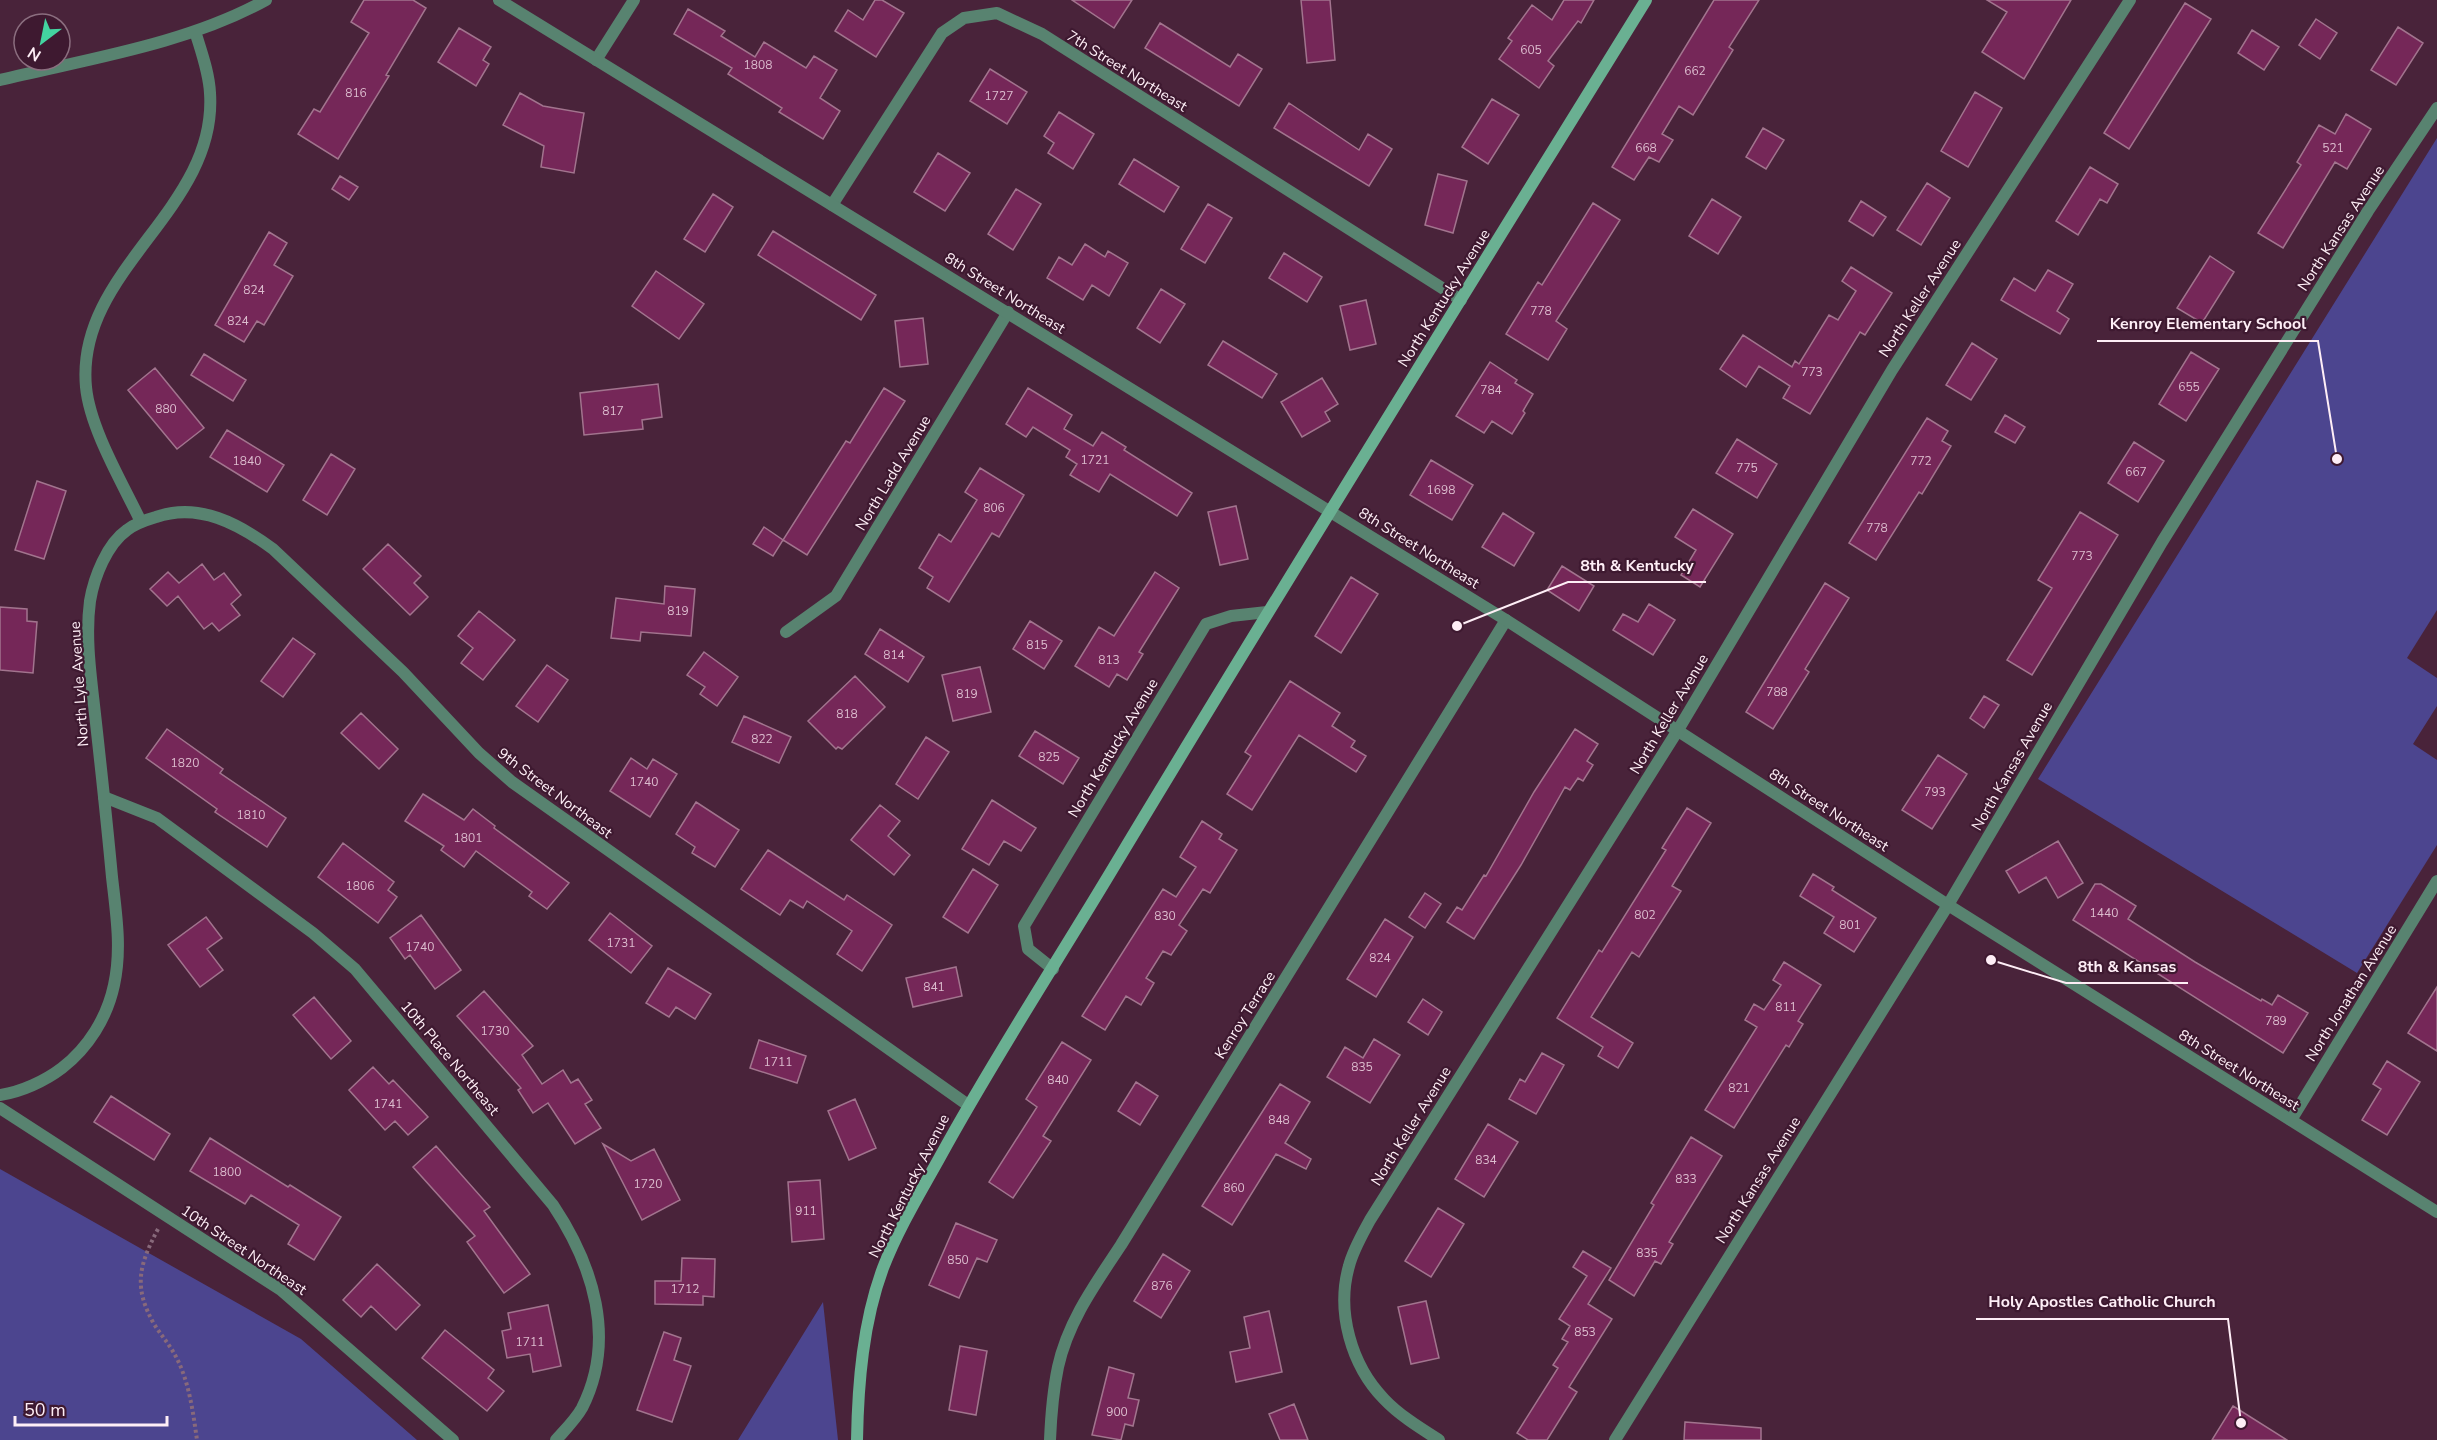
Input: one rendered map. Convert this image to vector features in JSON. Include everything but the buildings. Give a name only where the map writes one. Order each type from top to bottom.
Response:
[{"type":"main road","name":"North Kentucky Avenue","points":[[857,1440],[863,1355],[870,1306],[901,1228],[968,1105],[1053,969],[1267,612],[1646,0]]},
{"type":"street","points":[[0,80],[195,32],[244,12],[266,0]]},
{"type":"street","name":"8th Street Northeast","points":[[499,0],[1506,620],[1948,905],[2437,1212]]},
{"type":"street","points":[[596,60],[634,0]]},
{"type":"street","name":"North Keller Avenue","points":[[1439,1440],[1384,1399],[1368,1378],[1353,1347],[1344,1314],[1345,1285],[1349,1264],[1370,1220],[1678,730],[1892,370],[2130,0]]},
{"type":"street","name":"7th Street Northeast","points":[[832,204],[942,33],[964,18],[997,13],[1042,34],[1461,300]]},
{"type":"street","points":[[141,522],[94,420],[86,390],[85,360],[101,306],[192,174],[203,149],[209,121],[210,93],[205,64],[195,32]]},
{"type":"street","name":"North Kansas Avenue","points":[[1615,1440],[1948,905],[2162,542],[2368,211],[2437,108]]},
{"type":"street","name":"North Ladd Avenue","points":[[786,632],[836,596],[1008,312]]},
{"type":"street","name":"9th Street Northeast","points":[[141,522],[164,514],[185,511],[206,514],[230,522],[253,534],[273,549],[394,664],[479,753],[512,782],[968,1105]]},
{"type":"street","name":"North Lyle Avenue","points":[[0,1095],[31,1086],[51,1076],[74,1058],[93,1037],[114,986],[118,933],[89,657],[90,599],[112,544],[126,530],[141,522]]},
{"type":"street","name":"North Kentucky Avenue","points":[[1053,969],[1028,949],[1024,926],[1107,785],[1206,624],[1231,616],[1267,612]]},
{"type":"street","name":"Kenroy Terrace","points":[[1050,1440],[1058,1366],[1077,1315],[1088,1293],[1127,1234],[1506,620]]},
{"type":"street","name":"10th Place Northeast","points":[[104,797],[158,818],[314,933],[355,969],[553,1205],[572,1234],[592,1284],[600,1331],[596,1367],[582,1409],[556,1440]]},
{"type":"street","name":"North Jonathan Avenue","points":[[2291,1120],[2437,882]]},
{"type":"street","name":"10th Street Northeast","points":[[0,1108],[281,1290],[453,1440]]},
{"type":"path","points":[[166,1215],[139,1273],[141,1291],[153,1323],[176,1356],[189,1392],[197,1440]]},
{"type":"shaded area","points":[[2437,138],[2437,610],[2407,658],[2437,678],[2437,706],[2413,744],[2437,760],[2437,845],[2357,973],[2038,779]]},
{"type":"shaded area","points":[[0,1169],[301,1339],[417,1440],[0,1440]]},
{"type":"shaded area","points":[[823,1302],[838,1440],[738,1440]]},
{"type":"place","name":"Kenroy Elementary School","points":[[2337,459]]},
{"type":"place","name":"8th & Kentucky","points":[[1457,626]]},
{"type":"place","name":"8th & Kansas","points":[[1991,960]]},
{"type":"place","name":"Holy Apostles Catholic Church","points":[[2241,1423]]}]
